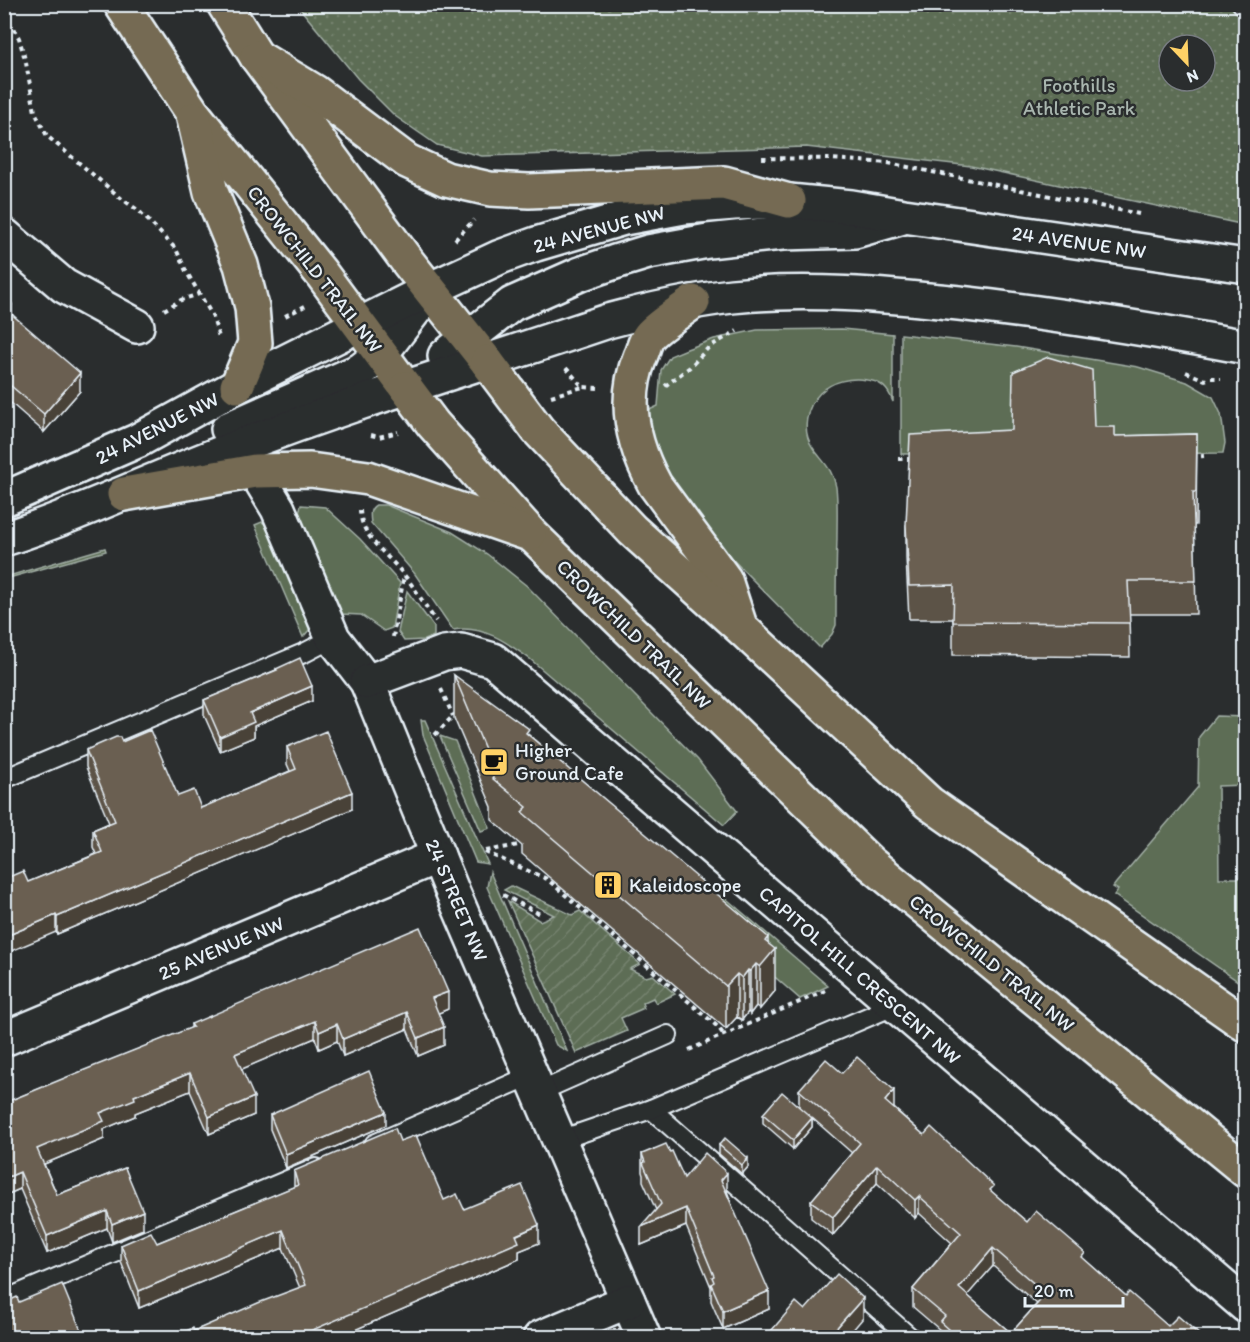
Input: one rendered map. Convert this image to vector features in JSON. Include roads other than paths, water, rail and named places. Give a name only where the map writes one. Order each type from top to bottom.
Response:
[{"type":"highway","name":"CROWCHILD TRAIL NW","points":[[121,4],[192,112],[321,273],[433,424],[531,534],[870,863],[1245,1171]]},
{"type":"highway","points":[[224,4],[257,57],[407,261],[517,404],[538,430],[632,530],[928,802],[1245,1025]]},
{"type":"highway","points":[[257,57],[315,93],[407,161],[446,179],[489,189],[529,191],[724,183],[789,201]]},
{"type":"highway","points":[[192,112],[211,192],[241,265],[252,307],[255,343],[237,386]]},
{"type":"highway","points":[[693,302],[649,336],[630,389],[631,414],[636,445],[646,468],[655,485],[725,580],[741,628]]},
{"type":"highway","points":[[124,494],[255,471],[310,470],[368,478],[531,534]]},
{"type":"street","name":"24 AVENUE NW","points":[[4,499],[137,441],[237,386],[500,257],[624,218],[684,207],[789,201],[851,207],[1245,266]]},
{"type":"street","points":[[477,350],[512,304],[580,274],[648,252],[708,241],[782,233],[855,231],[904,216]]},
{"type":"street","points":[[4,235],[64,286],[137,326]]},
{"type":"street","points":[[4,526],[361,370],[381,354],[431,290]]},
{"type":"street","points":[[4,538],[50,524],[237,447],[406,388],[477,350],[693,302],[734,296],[819,293],[903,297],[1075,318],[1245,347]]},
{"type":"street","name":"24 STREET NW","points":[[255,471],[278,509],[333,638],[368,682],[438,856],[644,1338]]},
{"type":"street","name":"CAPITOL HILL CRESCENT NW","points":[[368,682],[444,653],[461,651],[493,660],[1245,1306]]},
{"type":"street","name":"25 AVENUE NW","points":[[4,1039],[438,856]]},
{"type":"street","points":[[540,1338],[628,1302]]},
{"type":"lane","points":[[4,778],[306,652],[333,638]]},
{"type":"lane","points":[[560,1140],[651,1109],[896,1005]]},
{"type":"lane","points":[[363,1149],[668,1035]]},
{"type":"lane","points":[[651,1109],[911,1338]]},
{"type":"lane","points":[[4,1300],[330,1162]]},
{"type":"place","name":"Higher Ground Cafe","points":[[494,762]]},
{"type":"place","name":"Kaleidoscope","points":[[608,885]]},
{"type":"park label","name":"Foothills Athletic Park","points":[[1079,96]]}]
